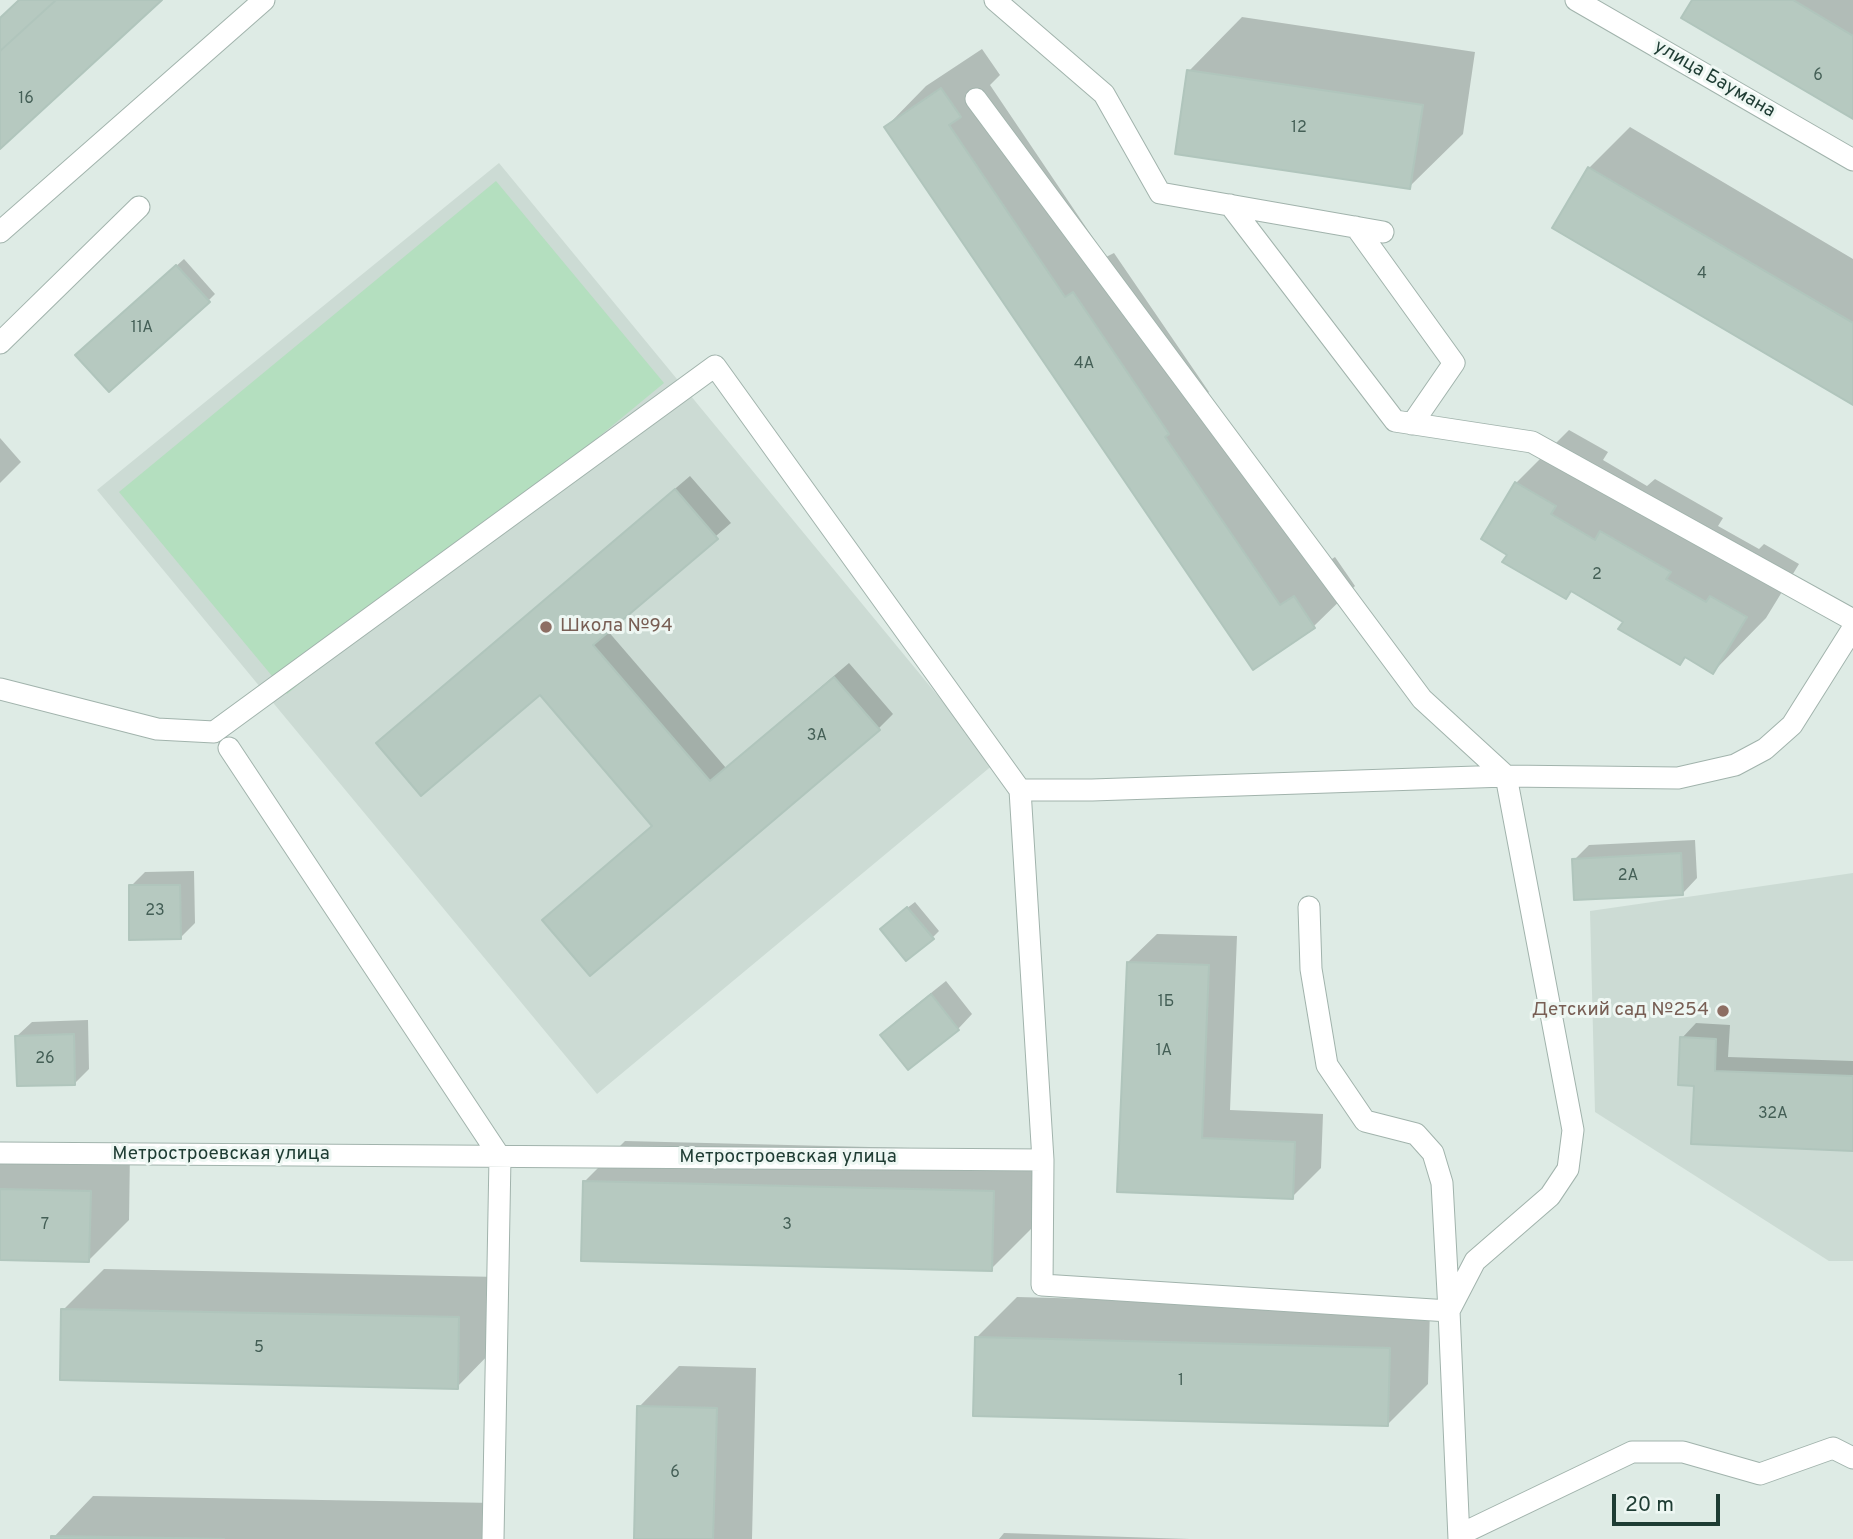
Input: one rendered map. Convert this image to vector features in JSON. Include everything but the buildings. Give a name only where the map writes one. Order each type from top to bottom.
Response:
[{"type":"street","points":[[0,232],[264,0]]},
{"type":"street","points":[[995,0],[1104,94],[1160,193],[1383,232]]},
{"type":"street","name":"улица Баумана","points":[[1576,0],[1853,160]]},
{"type":"street","points":[[976,99],[1422,698],[1506,776],[1573,1130],[1568,1169],[1550,1196],[1475,1261],[1449,1311]]},
{"type":"street","points":[[1230,205],[1395,421],[1532,442],[1853,620]]},
{"type":"street","points":[[0,343],[139,207]]},
{"type":"street","points":[[1356,227],[1454,363],[1412,424]]},
{"type":"street","points":[[0,689],[157,729],[214,732],[715,366],[1020,790],[1043,1160],[1042,1285],[1449,1311]]},
{"type":"street","points":[[1020,790],[1506,776],[1678,778],[1735,765],[1765,749],[1792,724],[1853,628]]},
{"type":"street","points":[[229,747],[500,1157],[493,1539]]},
{"type":"street","points":[[1309,907],[1311,969],[1327,1065],[1365,1121],[1416,1133],[1433,1153],[1442,1182],[1459,1537],[1632,1452],[1684,1452],[1760,1474],[1833,1448],[1853,1458]]},
{"type":"street","name":"Метростроевская улица","points":[[0,1153],[1043,1160]]},
{"type":"shaded area","name":"Школа №94","points":[[499,163],[994,764],[597,1094],[97,490]]},
{"type":"shaded area","name":"Детский сад №254","points":[[1853,873],[1853,1261],[1829,1261],[1595,1112],[1590,911]]},
{"type":"green space","points":[[496,181],[664,383],[287,694],[119,492]]},
{"type":"place","name":"Школа №94","points":[[546,627]]},
{"type":"place","name":"Детский сад №254","points":[[1723,1011]]}]
